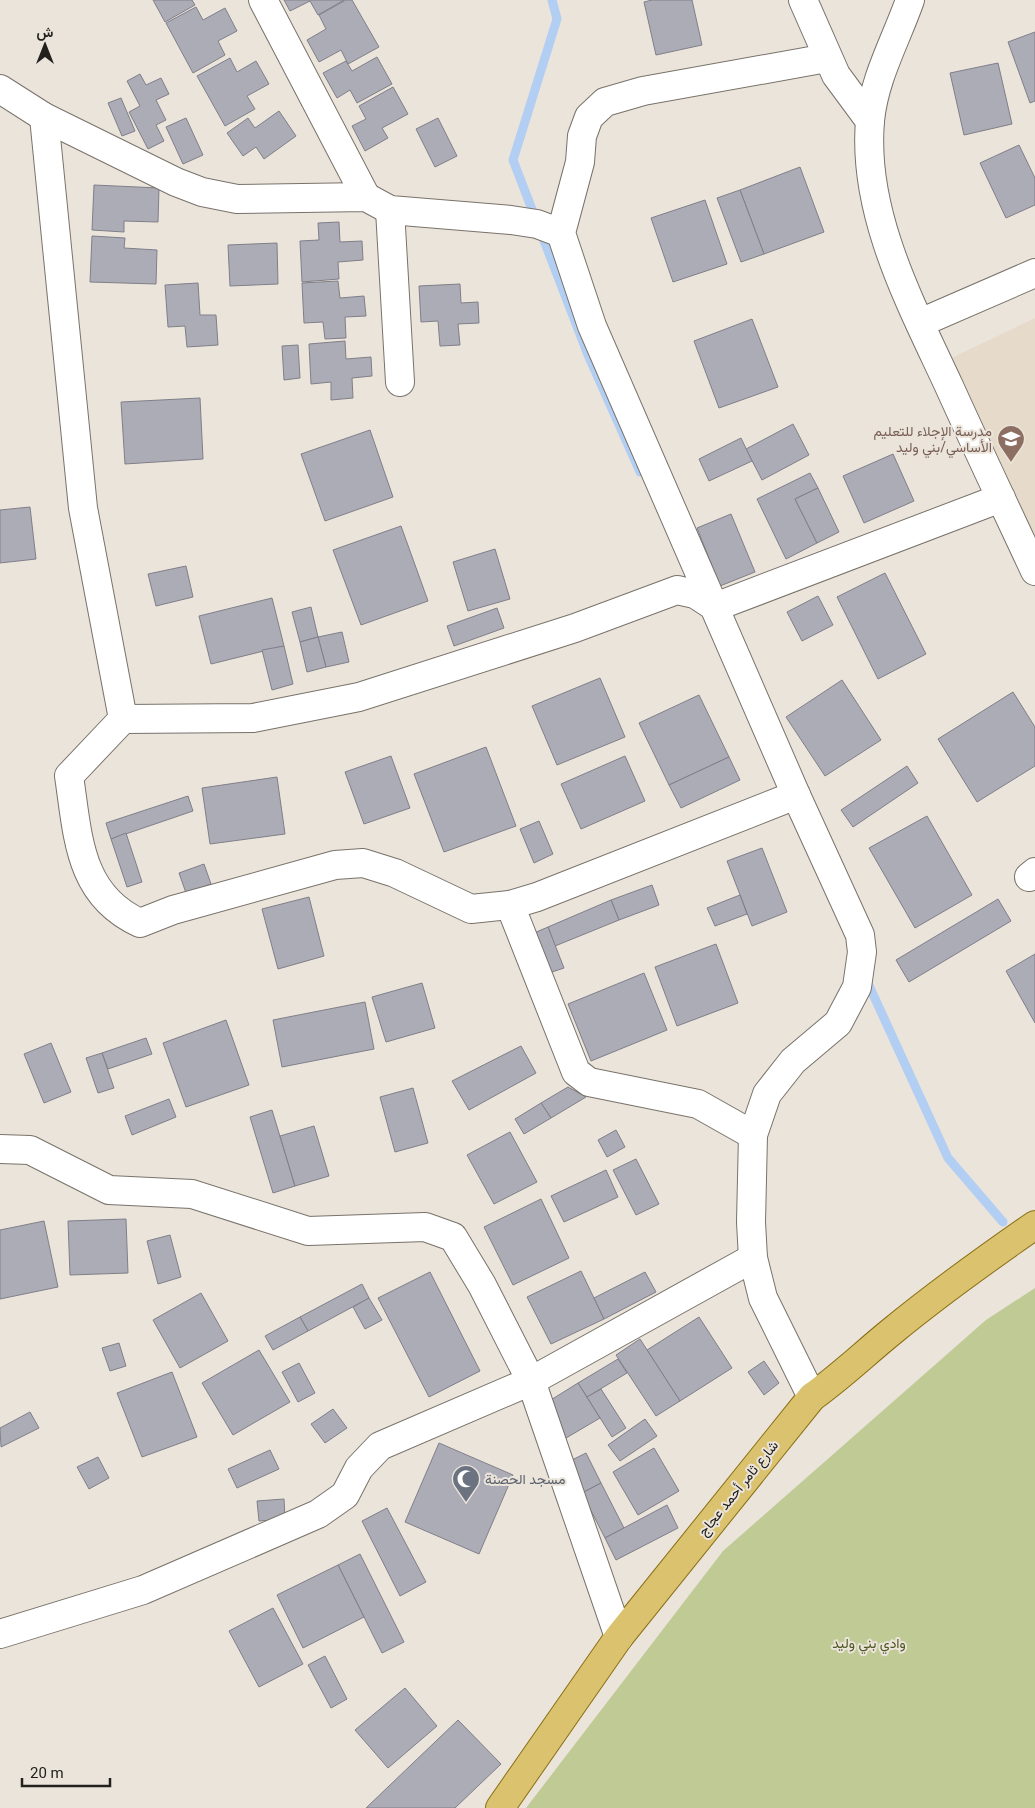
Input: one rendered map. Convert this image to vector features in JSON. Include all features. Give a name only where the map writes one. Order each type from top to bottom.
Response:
[{"type":"main road","name":"شارع ثامر أحمد عجاج","points":[[500,1808],[619,1637],[812,1398],[843,1375],[890,1333],[974,1266],[1035,1225]]},
{"type":"street","points":[[262,0],[366,197]]},
{"type":"street","points":[[803,0],[836,75],[870,121]]},
{"type":"street","points":[[910,0],[879,75],[870,121],[871,177],[885,234],[920,323],[1035,571]]},
{"type":"street","points":[[812,1398],[763,1298],[753,1258],[751,1222],[753,1135],[767,1094],[793,1062],[838,1023],[857,987],[862,952],[860,935],[796,795],[592,326],[561,233],[589,117],[605,102],[643,91],[827,58]]},
{"type":"street","points":[[0,89],[44,117],[176,182],[202,192],[237,199],[366,197],[390,210],[511,220],[537,224],[561,233]]},
{"type":"street","points":[[44,117],[83,508],[123,719]]},
{"type":"street","points":[[390,210],[400,382]]},
{"type":"street","points":[[920,323],[1035,273]]},
{"type":"street","points":[[715,607],[1001,498]]},
{"type":"street","points":[[715,607],[695,594],[677,590],[574,628],[359,697],[253,718],[123,719],[69,776],[85,867],[104,896],[122,914],[140,922],[173,910],[326,867],[363,864],[396,873],[471,909],[510,905],[537,897],[796,795]]},
{"type":"street","points":[[510,905],[576,1072],[589,1082],[698,1104],[753,1135]]},
{"type":"street","points":[[0,1149],[30,1150],[109,1190],[192,1194],[308,1231],[425,1227],[453,1237],[482,1285],[531,1382],[619,1637]]},
{"type":"street","points":[[0,1634],[143,1590],[318,1514],[345,1495],[360,1468],[380,1446],[531,1382],[753,1258]]},
{"type":"shaded area","name":"مدرسة الإجلاء للتعليم الأساسي/بني وليد","points":[[1035,318],[1035,561],[939,364]]},
{"type":"green space","name":"وادي بني وليد","points":[[1035,1288],[1035,1808],[526,1808],[723,1551],[986,1320]]},
{"type":"building","points":[[153,0],[192,0],[195,5],[165,22]]},
{"type":"building","points":[[284,0],[344,0],[318,15],[310,1],[290,11]]},
{"type":"building","points":[[346,0],[352,0],[379,47],[348,64],[341,50],[319,62],[307,40],[326,29],[319,15]]},
{"type":"building","points":[[652,0],[692,0],[702,45],[656,55],[644,2]]},
{"type":"building","points":[[196,7],[203,20],[225,8],[237,31],[218,41],[225,55],[193,73],[166,23]]},
{"type":"building","points":[[1035,32],[1035,101],[1030,103],[1008,42]]},
{"type":"building","points":[[377,57],[392,84],[357,103],[350,90],[337,98],[323,73],[346,61],[352,71]]},
{"type":"building","points":[[230,58],[237,72],[256,61],[269,84],[247,96],[255,109],[225,126],[197,76]]},
{"type":"building","points":[[998,63],[1012,124],[964,135],[950,73]]},
{"type":"building","points":[[140,74],[146,85],[161,78],[169,94],[156,100],[166,120],[156,125],[164,141],[148,149],[129,112],[140,106],[127,81]]},
{"type":"building","points":[[393,87],[408,114],[382,128],[388,138],[365,151],[352,126],[366,119],[359,106]]},
{"type":"building","points":[[121,98],[135,131],[122,136],[108,103]]},
{"type":"building","points":[[279,111],[296,136],[264,159],[256,147],[243,156],[227,133],[248,118],[255,128]]},
{"type":"building","points":[[186,118],[203,155],[183,164],[166,127]]},
{"type":"building","points":[[438,118],[457,156],[435,167],[416,129]]},
{"type":"building","points":[[1019,145],[1035,178],[1035,205],[1006,218],[980,163]]},
{"type":"building","points":[[800,167],[824,232],[764,254],[740,190]]},
{"type":"building","points":[[94,185],[159,188],[158,222],[124,221],[124,232],[92,230]]},
{"type":"building","points":[[740,190],[764,254],[741,262],[717,198]]},
{"type":"building","points":[[705,200],[727,264],[673,282],[651,218]]},
{"type":"building","points":[[339,222],[340,242],[362,241],[363,260],[338,262],[339,279],[302,282],[300,241],[319,240],[318,223]]},
{"type":"building","points":[[92,236],[125,238],[124,248],[157,250],[156,284],[90,282]]},
{"type":"building","points":[[277,243],[278,284],[230,286],[228,245]]},
{"type":"building","points":[[338,281],[340,298],[364,296],[366,316],[345,317],[346,338],[325,339],[323,322],[304,323],[302,283]]},
{"type":"building","points":[[198,283],[200,315],[216,315],[218,345],[187,347],[185,326],[168,327],[165,285]]},
{"type":"building","points":[[460,284],[461,303],[478,302],[479,323],[458,324],[460,345],[440,346],[438,321],[421,322],[419,286]]},
{"type":"building","points":[[752,319],[778,387],[719,408],[694,341]]},
{"type":"building","points":[[345,341],[346,359],[371,357],[372,376],[352,378],[353,398],[331,400],[331,382],[311,384],[309,344]]},
{"type":"building","points":[[298,345],[300,378],[284,380],[282,346]]},
{"type":"building","points":[[200,398],[203,459],[125,464],[121,402]]},
{"type":"building","points":[[793,424],[809,455],[762,480],[746,449]]},
{"type":"building","points":[[370,430],[393,497],[325,521],[301,454]]},
{"type":"building","points":[[741,438],[752,461],[709,481],[699,459]]},
{"type":"building","points":[[893,454],[914,501],[864,523],[843,476]]},
{"type":"building","points":[[810,473],[818,488],[795,499],[817,543],[786,559],[757,499]]},
{"type":"building","points":[[818,488],[839,532],[817,543],[795,499]]},
{"type":"building","points":[[30,507],[36,559],[0,563],[0,510]]},
{"type":"building","points":[[731,514],[755,572],[720,586],[697,528]]},
{"type":"building","points":[[401,526],[428,601],[361,625],[333,550]]},
{"type":"building","points":[[495,549],[510,599],[468,611],[453,562]]},
{"type":"building","points":[[186,566],[193,597],[156,606],[148,574]]},
{"type":"building","points":[[885,573],[926,654],[878,679],[837,597]]},
{"type":"building","points":[[818,596],[833,625],[802,641],[787,612]]},
{"type":"building","points":[[272,598],[284,646],[211,664],[199,616]]},
{"type":"building","points":[[311,607],[318,637],[300,642],[292,612]]},
{"type":"building","points":[[497,608],[504,628],[454,646],[447,626]]},
{"type":"building","points":[[342,632],[349,662],[326,667],[318,637]]},
{"type":"building","points":[[318,637],[326,667],[307,672],[300,642]]},
{"type":"building","points":[[284,646],[293,684],[272,690],[262,650]]},
{"type":"building","points":[[600,678],[625,737],[557,765],[532,706]]},
{"type":"building","points":[[842,680],[881,740],[825,776],[786,717]]},
{"type":"building","points":[[1013,692],[1035,727],[1035,766],[977,802],[938,739]]},
{"type":"building","points":[[699,695],[729,757],[669,785],[639,723]]},
{"type":"building","points":[[486,747],[516,826],[444,852],[414,774]]},
{"type":"building","points":[[391,756],[410,808],[364,824],[345,772]]},
{"type":"building","points":[[625,756],[645,801],[581,829],[561,784]]},
{"type":"building","points":[[729,757],[740,780],[681,808],[669,785]]},
{"type":"building","points":[[907,766],[918,783],[853,827],[841,810]]},
{"type":"building","points":[[277,777],[285,834],[210,844],[202,788]]},
{"type":"building","points":[[188,796],[193,811],[111,839],[106,823]]},
{"type":"building","points":[[927,816],[972,895],[915,928],[869,848]]},
{"type":"building","points":[[539,821],[553,854],[534,863],[520,829]]},
{"type":"building","points":[[126,833],[142,882],[127,887],[111,839]]},
{"type":"building","points":[[762,848],[787,912],[752,926],[727,861]]},
{"type":"building","points":[[204,864],[211,884],[186,893],[179,873]]},
{"type":"building","points":[[652,885],[659,905],[619,920],[611,900]]},
{"type":"building","points":[[740,895],[747,914],[715,926],[707,908]]},
{"type":"building","points":[[309,897],[324,956],[278,969],[262,909]]},
{"type":"building","points":[[998,899],[1011,921],[909,982],[896,960]]},
{"type":"building","points":[[611,900],[619,920],[555,946],[548,927]]},
{"type":"building","points":[[548,927],[564,968],[549,973],[534,933]]},
{"type":"building","points":[[716,944],[738,1003],[677,1026],[655,967]]},
{"type":"building","points":[[1035,954],[1035,1023],[1006,971]]},
{"type":"building","points":[[644,973],[667,1030],[591,1061],[568,1004]]},
{"type":"building","points":[[422,983],[435,1028],[386,1042],[372,997]]},
{"type":"building","points":[[365,1002],[374,1049],[282,1067],[273,1020]]},
{"type":"building","points":[[226,1020],[249,1085],[186,1107],[163,1043]]},
{"type":"building","points":[[146,1038],[152,1054],[108,1069],[102,1053]]},
{"type":"building","points":[[51,1043],[71,1092],[44,1103],[24,1054]]},
{"type":"building","points":[[521,1046],[536,1073],[469,1110],[452,1081]]},
{"type":"building","points":[[102,1053],[114,1088],[98,1093],[86,1058]]},
{"type":"building","points":[[568,1087],[586,1097],[551,1118],[541,1103]]},
{"type":"building","points":[[413,1088],[428,1143],[395,1152],[380,1097]]},
{"type":"building","points":[[169,1099],[176,1117],[132,1135],[125,1116]]},
{"type":"building","points":[[541,1103],[551,1118],[524,1134],[515,1119]]},
{"type":"building","points":[[272,1110],[295,1186],[273,1193],[250,1117]]},
{"type":"building","points":[[314,1126],[329,1176],[295,1186],[280,1136]]},
{"type":"building","points":[[616,1130],[625,1147],[607,1157],[598,1140]]},
{"type":"building","points":[[510,1132],[537,1182],[494,1204],[467,1155]]},
{"type":"building","points":[[636,1159],[659,1204],[636,1215],[613,1170]]},
{"type":"building","points":[[606,1170],[618,1197],[564,1222],[551,1196]]},
{"type":"building","points":[[541,1199],[569,1258],[513,1285],[484,1227]]},
{"type":"building","points":[[126,1219],[128,1273],[70,1275],[68,1221]]},
{"type":"building","points":[[44,1221],[58,1287],[0,1299],[0,1230]]},
{"type":"building","points":[[170,1235],[181,1277],[158,1284],[147,1241]]},
{"type":"building","points":[[581,1271],[604,1319],[551,1344],[527,1297]]},
{"type":"building","points":[[430,1272],[480,1371],[429,1397],[378,1298]]},
{"type":"building","points":[[645,1272],[656,1292],[604,1319],[594,1298]]},
{"type":"building","points":[[362,1284],[369,1298],[308,1331],[300,1317]]},
{"type":"building","points":[[201,1293],[228,1341],[180,1368],[153,1320]]},
{"type":"building","points":[[369,1298],[382,1320],[365,1329],[353,1307]]},
{"type":"building","points":[[300,1317],[308,1331],[273,1350],[265,1336]]},
{"type":"building","points":[[699,1317],[732,1368],[680,1401],[647,1350]]},
{"type":"building","points":[[640,1339],[680,1401],[656,1416],[616,1355]]},
{"type":"building","points":[[119,1343],[126,1366],[110,1371],[102,1348]]},
{"type":"building","points":[[259,1350],[290,1402],[233,1435],[202,1383]]},
{"type":"building","points":[[618,1359],[627,1373],[587,1397],[578,1383]]},
{"type":"building","points":[[764,1361],[779,1383],[764,1395],[748,1372]]},
{"type":"building","points":[[299,1363],[315,1393],[298,1402],[282,1372]]},
{"type":"building","points":[[172,1372],[197,1437],[142,1457],[117,1393]]},
{"type":"building","points":[[578,1383],[600,1418],[561,1441],[546,1403]]},
{"type":"building","points":[[601,1389],[626,1428],[612,1437],[587,1397]]},
{"type":"building","points":[[333,1409],[347,1428],[325,1443],[311,1424]]},
{"type":"building","points":[[30,1412],[39,1428],[1,1447],[0,1428]]},
{"type":"building","points":[[645,1419],[657,1436],[620,1461],[608,1445]]},
{"type":"building","points":[[439,1443],[513,1475],[479,1554],[405,1522]]},
{"type":"building","points":[[654,1448],[679,1491],[638,1515],[613,1472]]},
{"type":"building","points":[[270,1450],[279,1469],[237,1488],[228,1469]]},
{"type":"building","points":[[586,1453],[601,1483],[582,1493],[566,1463]]},
{"type":"building","points":[[98,1457],[109,1478],[89,1489],[77,1467]]},
{"type":"building","points":[[601,1483],[624,1528],[605,1538],[582,1493]]},
{"type":"building","points":[[284,1499],[285,1519],[259,1521],[257,1501]]},
{"type":"building","points":[[667,1505],[678,1528],[616,1560],[605,1538]]},
{"type":"building","points":[[387,1508],[426,1582],[400,1596],[362,1521]]},
{"type":"building","points":[[360,1554],[404,1642],[382,1653],[338,1565]]},
{"type":"building","points":[[338,1565],[364,1617],[303,1648],[277,1595]]},
{"type":"building","points":[[273,1608],[303,1664],[259,1687],[229,1631]]},
{"type":"building","points":[[325,1656],[347,1699],[331,1708],[308,1665]]},
{"type":"building","points":[[405,1688],[437,1726],[388,1768],[355,1730]]},
{"type":"building","points":[[458,1720],[501,1764],[455,1808],[366,1808]]},
{"type":"waterway","points":[[552,0],[557,19],[513,160],[588,355],[640,472]]},
{"type":"waterway","points":[[866,979],[948,1158],[1003,1222]]},
{"type":"place","name":"مدرسة الإجلاء للتعليم الأساسي/بني وليد","points":[[1011,463]]},
{"type":"place","name":"مسجد الحصنة","points":[[466,1503]]}]
